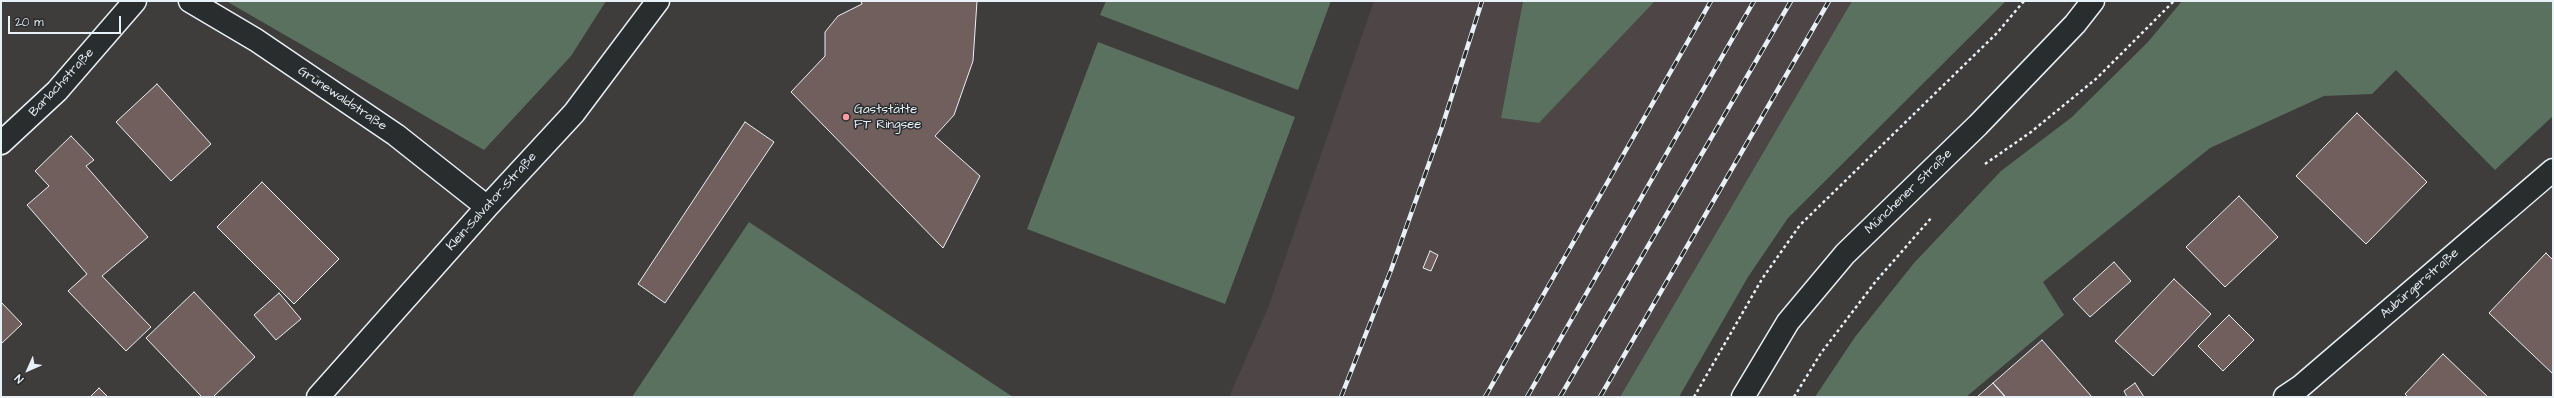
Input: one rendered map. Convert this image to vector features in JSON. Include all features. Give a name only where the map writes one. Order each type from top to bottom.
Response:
[{"type":"street","name":"Barlachstraße","points":[[1,143],[57,91],[135,1]]},
{"type":"street","name":"Grünewaldstraße","points":[[190,1],[256,40],[389,131],[487,206]]},
{"type":"street","name":"Klein-Salvator-Straße","points":[[318,397],[487,206],[574,113],[658,1]]},
{"type":"street","name":"Münchener Straße","points":[[1743,397],[1788,322],[1845,254],[1978,125],[2075,24],[2093,1]]},
{"type":"street","name":"Aubürgerstraße","points":[[2286,397],[2553,170]]},
{"type":"path","points":[[1694,397],[1762,279],[1800,225],[1997,34],[2024,1]]},
{"type":"path","points":[[1984,165],[2031,132],[2097,78],[2168,10],[2174,1]]},
{"type":"path","points":[[1794,397],[1821,353],[1876,281],[1936,211]]},
{"type":"shaded area","points":[[1374,1],[1523,1],[1501,118],[1539,123],[1655,1],[1852,1],[1620,397],[1229,397],[1268,308]]},
{"type":"green space","points":[[226,1],[606,1],[571,56],[484,150]]},
{"type":"green space","points":[[1106,1],[1331,1],[1298,90],[1100,15]]},
{"type":"green space","points":[[1523,1],[1655,1],[1539,123],[1501,118]]},
{"type":"green space","points":[[1852,1],[2006,1],[1788,218],[1748,277],[1679,397],[1620,397]]},
{"type":"green space","points":[[2182,1],[2553,1],[2553,116],[2495,170],[2396,70],[2372,94],[2324,96],[2210,148],[2043,282],[2064,315],[1966,397],[1815,397],[1855,337],[1914,263],[2001,171],[2072,117],[2148,42]]},
{"type":"green space","points":[[1098,42],[1295,117],[1225,304],[1027,229]]},
{"type":"green space","points":[[749,222],[1013,397],[632,397]]},
{"type":"building","points":[[861,1],[977,1],[973,61],[954,115],[935,136],[980,176],[943,248],[791,92],[825,56],[825,32],[838,16],[862,4]]},
{"type":"building","points":[[157,84],[211,144],[171,181],[116,122]]},
{"type":"building","points":[[2357,113],[2427,182],[2366,244],[2296,176]]},
{"type":"building","points":[[745,122],[774,142],[665,303],[638,284]]},
{"type":"building","points":[[71,136],[94,160],[86,166],[148,237],[102,276],[151,327],[126,351],[68,291],[87,274],[27,205],[49,186],[35,171]]},
{"type":"building","points":[[262,182],[339,259],[294,304],[217,227]]},
{"type":"building","points":[[2239,196],[2278,237],[2225,287],[2186,247]]},
{"type":"building","points":[[1430,251],[1438,255],[1431,271],[1423,268]]},
{"type":"building","points":[[2546,253],[2553,260],[2553,374],[2489,313]]},
{"type":"building","points":[[2114,262],[2131,281],[2090,317],[2073,299]]},
{"type":"building","points":[[2174,279],[2211,314],[2153,376],[2115,341]]},
{"type":"building","points":[[194,292],[255,357],[213,397],[202,397],[146,338]]},
{"type":"building","points":[[279,293],[301,319],[276,340],[254,315]]},
{"type":"building","points":[[1,302],[22,324],[1,344]]},
{"type":"building","points":[[2229,315],[2254,340],[2223,371],[2198,346]]},
{"type":"building","points":[[2042,340],[2092,397],[2006,397],[1993,383]]},
{"type":"building","points":[[2443,354],[2488,397],[2408,397],[2405,394]]},
{"type":"building","points":[[1993,383],[2005,397],[1977,397]]},
{"type":"building","points":[[2135,383],[2144,397],[2127,397],[2124,391]]},
{"type":"building","points":[[99,388],[108,397],[90,397]]},
{"type":"railway","points":[[1341,397],[1391,270],[1442,127],[1482,1]]},
{"type":"railway","points":[[1485,397],[1711,1]]},
{"type":"railway","points":[[1527,397],[1754,1]]},
{"type":"railway","points":[[1560,397],[1791,1]]},
{"type":"railway","points":[[1600,397],[1829,1]]},
{"type":"place","name":"Gaststätte FT Ringsee","points":[[846,117]]}]
